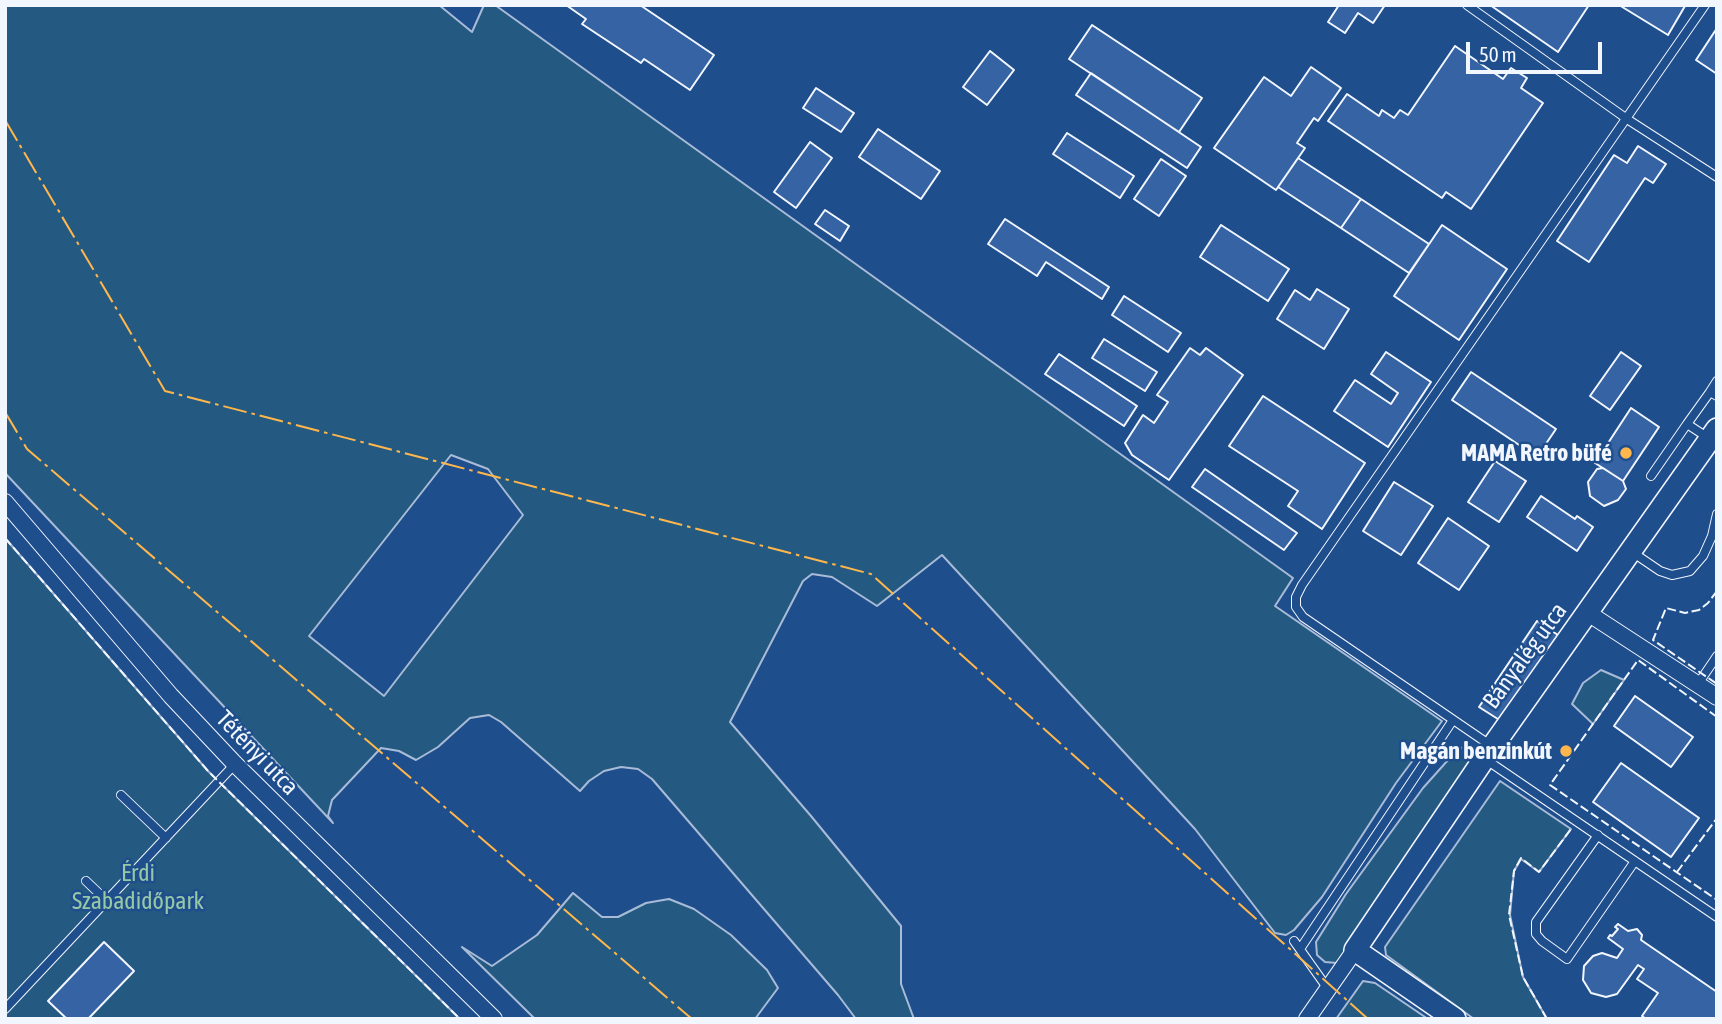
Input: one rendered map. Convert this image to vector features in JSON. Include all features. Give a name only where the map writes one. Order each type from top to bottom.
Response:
[{"type":"street","name":"Bányalég utca","points":[[1307,1019],[1488,752],[1713,434]]},
{"type":"street","name":"Tétényi utca","points":[[5,502],[171,696],[235,764],[494,1019]]},
{"type":"street","points":[[1588,613],[1717,697]]},
{"type":"street","points":[[1355,950],[1455,1019]]},
{"type":"lane","points":[[1467,5],[1717,177]]},
{"type":"lane","points":[[1705,5],[1302,585],[1296,597],[1296,607],[1303,617],[1454,720],[1488,752],[1598,835],[1717,917]]},
{"type":"lane","points":[[1651,476],[1687,424],[1713,394],[1717,381]]},
{"type":"lane","points":[[1687,424],[1713,434]]},
{"type":"lane","points":[[1632,552],[1660,571],[1672,575],[1690,571],[1703,556],[1713,536],[1717,514]]},
{"type":"lane","points":[[1698,684],[1717,656]]},
{"type":"lane","points":[[1300,949],[1454,720]]},
{"type":"lane","points":[[5,1009],[235,764]]},
{"type":"lane","points":[[121,795],[166,838]]},
{"type":"lane","points":[[1598,835],[1536,922],[1536,933],[1542,941],[1567,959],[1635,861]]},
{"type":"lane","points":[[86,881],[107,901]]},
{"type":"lane","points":[[1294,941],[1328,989]]},
{"type":"green space","points":[[5,5],[439,5],[472,32],[484,5],[495,5],[1293,578],[1275,606],[1442,721],[1396,783],[1322,897],[1294,930],[1286,935],[1275,933],[1195,829],[942,555],[877,606],[832,577],[812,574],[803,581],[730,722],[901,926],[901,984],[914,1019],[856,1019],[652,779],[638,769],[621,767],[604,771],[580,791],[501,722],[489,715],[470,718],[438,747],[416,760],[399,751],[381,748],[332,800],[328,816],[333,823],[5,473]],"holes":[[[451,455],[488,469],[523,515],[384,696],[309,636]]]},
{"type":"green space","name":"Érdi Szabadidőpark","points":[[5,538],[208,771],[460,1019],[5,1019]]},
{"type":"green space","points":[[1601,670],[1624,680],[1593,724],[1572,704],[1583,683]]},
{"type":"green space","points":[[1468,745],[1476,748],[1481,763],[1337,963],[1325,962],[1317,955],[1316,942],[1346,894],[1423,788],[1457,750]]},
{"type":"green space","points":[[1500,781],[1571,829],[1539,872],[1521,859],[1514,871],[1510,915],[1523,977],[1547,1019],[1474,1019],[1386,955],[1385,947]]},
{"type":"green space","points":[[573,893],[602,917],[618,917],[646,903],[669,899],[694,909],[731,935],[767,970],[778,988],[755,1019],[535,1019],[462,947],[492,966],[537,935]]},
{"type":"green space","points":[[1363,981],[1375,983],[1428,1019],[1336,1019]]},
{"type":"building","points":[[566,5],[640,5],[714,55],[690,90],[644,59],[641,63],[582,24],[586,19]]},
{"type":"building","points":[[1339,5],[1385,5],[1373,23],[1358,13],[1345,33],[1328,22]]},
{"type":"building","points":[[1490,5],[1589,5],[1558,52]]},
{"type":"building","points":[[1619,5],[1683,5],[1685,6],[1668,35]]},
{"type":"building","points":[[1092,25],[1202,98],[1179,132],[1069,59]]},
{"type":"building","points":[[1717,28],[1717,74],[1696,60]]},
{"type":"building","points":[[1455,46],[1503,79],[1511,68],[1527,78],[1521,88],[1543,103],[1471,209],[1446,192],[1442,198],[1328,121],[1347,94],[1379,116],[1382,110],[1394,118],[1400,110],[1408,115]]},
{"type":"building","points":[[990,51],[1014,70],[987,105],[963,87]]},
{"type":"building","points":[[1311,67],[1341,88],[1318,121],[1314,118],[1297,143],[1305,148],[1276,190],[1214,148],[1264,77],[1291,96]]},
{"type":"building","points":[[1091,73],[1201,147],[1187,168],[1076,95]]},
{"type":"building","points":[[816,88],[854,113],[841,132],[803,108]]},
{"type":"building","points":[[878,129],[940,171],[921,199],[859,157]]},
{"type":"building","points":[[1067,133],[1134,176],[1120,198],[1053,154]]},
{"type":"building","points":[[810,142],[832,158],[796,208],[774,192]]},
{"type":"building","points":[[1638,146],[1666,164],[1653,183],[1645,178],[1589,262],[1557,241],[1614,155],[1627,163]]},
{"type":"building","points":[[1298,158],[1361,199],[1341,228],[1278,187]]},
{"type":"building","points":[[1161,159],[1186,176],[1159,216],[1134,199]]},
{"type":"building","points":[[1361,199],[1429,244],[1409,273],[1341,228]]},
{"type":"building","points":[[825,210],[849,226],[840,241],[815,224]]},
{"type":"building","points":[[1005,219],[1109,287],[1102,299],[1046,262],[1037,276],[988,244]]},
{"type":"building","points":[[1221,225],[1289,269],[1268,301],[1200,257]]},
{"type":"building","points":[[1442,225],[1507,269],[1459,340],[1394,296]]},
{"type":"building","points":[[1317,289],[1349,309],[1324,349],[1277,319],[1295,290],[1310,300]]},
{"type":"building","points":[[1124,296],[1181,333],[1168,352],[1112,315]]},
{"type":"building","points":[[1104,339],[1157,372],[1145,391],[1092,358]]},
{"type":"building","points":[[1190,348],[1200,355],[1206,348],[1243,375],[1169,480],[1132,455],[1125,443],[1143,415],[1154,423],[1168,402],[1157,395]]},
{"type":"building","points":[[1386,352],[1431,382],[1388,447],[1334,411],[1355,380],[1391,404],[1398,393],[1371,374]]},
{"type":"building","points":[[1621,352],[1641,366],[1610,410],[1590,396]]},
{"type":"building","points":[[1059,354],[1137,406],[1124,426],[1045,374]]},
{"type":"building","points":[[1471,372],[1556,429],[1537,457],[1452,400]]},
{"type":"building","points":[[1263,396],[1365,463],[1322,529],[1288,506],[1298,491],[1229,446]]},
{"type":"building","points":[[1631,408],[1659,427],[1623,481],[1595,463]]},
{"type":"building","points":[[1495,461],[1526,481],[1499,522],[1468,502]]},
{"type":"building","points":[[1603,468],[1623,481],[1626,489],[1618,500],[1604,506],[1590,496],[1588,482],[1597,469]]},
{"type":"building","points":[[1205,469],[1297,533],[1284,550],[1192,487]]},
{"type":"building","points":[[1394,482],[1433,506],[1401,555],[1363,531]]},
{"type":"building","points":[[1541,496],[1575,519],[1577,516],[1593,527],[1577,551],[1527,517]]},
{"type":"building","points":[[1448,518],[1489,546],[1459,590],[1418,563]]},
{"type":"building","points":[[1537,621],[1558,635],[1501,721],[1479,707]]},
{"type":"building","points":[[1635,696],[1693,737],[1671,767],[1614,726]]},
{"type":"building","points":[[1621,763],[1699,818],[1671,857],[1593,802]]},
{"type":"building","points":[[1618,924],[1628,931],[1637,929],[1642,935],[1641,940],[1717,992],[1717,1019],[1646,1019],[1642,1016],[1658,993],[1637,979],[1644,969],[1638,965],[1617,994],[1606,997],[1591,993],[1583,980],[1584,966],[1593,956],[1602,953],[1617,958],[1623,949],[1608,938],[1618,929],[1615,927]]},
{"type":"building","points":[[104,942],[134,971],[88,1019],[67,1019],[48,1001]]},
{"type":"fence","points":[[5,538],[208,771],[460,1019]]},
{"type":"fence","points":[[1717,591],[1699,610],[1685,613],[1666,608],[1653,640],[1717,684]]},
{"type":"fence","points":[[1717,717],[1638,660],[1550,785],[1717,900]]},
{"type":"fence","points":[[1677,872],[1717,818]]},
{"type":"fence","points":[[1547,1019],[1523,977],[1509,915],[1514,871],[1521,858],[1539,872],[1571,829]]},
{"type":"power","points":[[5,120],[165,391],[871,574],[1368,1019]]},
{"type":"power","points":[[5,412],[27,449],[692,1019]]},
{"type":"place","name":"MAMA Retro büfé","points":[[1626,453]]},
{"type":"place","name":"Magán benzinkút","points":[[1566,751]]}]
